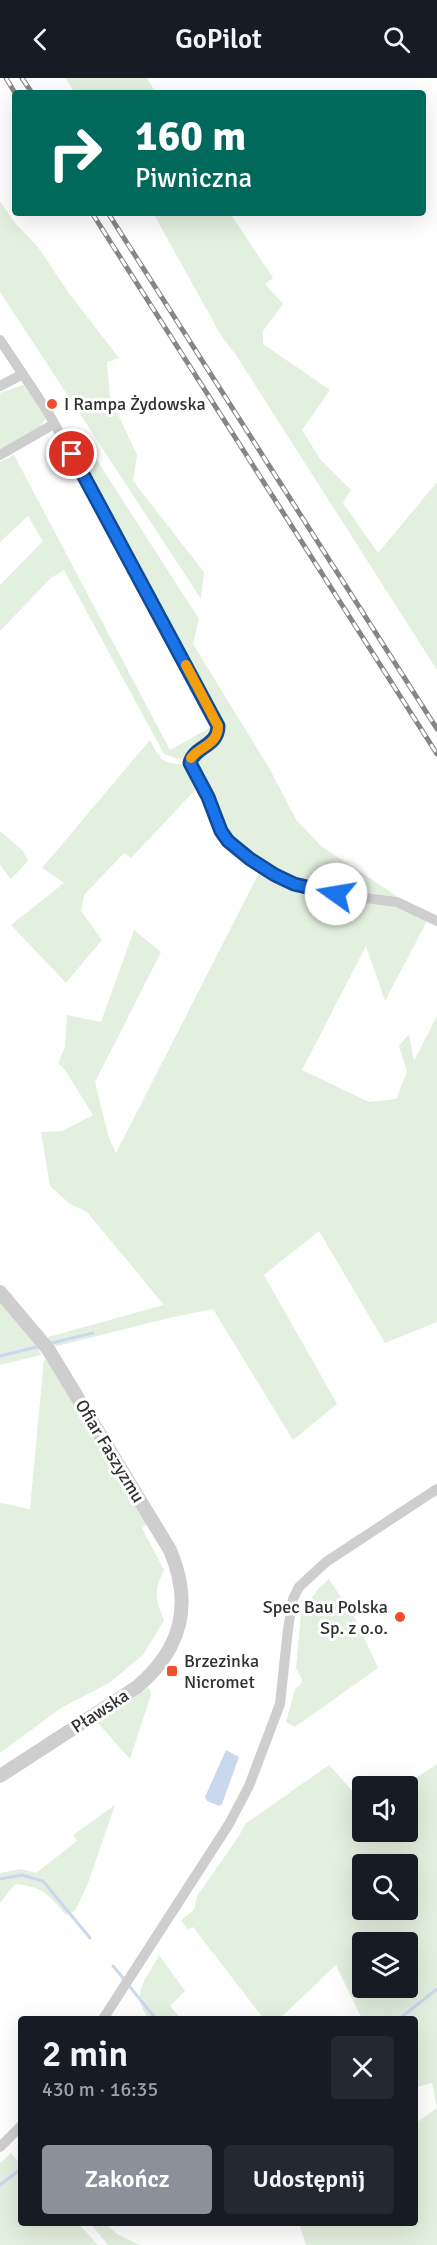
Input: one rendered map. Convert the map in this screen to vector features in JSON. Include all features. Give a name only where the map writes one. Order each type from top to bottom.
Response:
[{"type":"street","points":[[0,340],[81,469],[215,719],[218,726],[216,736],[210,744],[191,756],[190,763],[208,797],[221,831],[228,841],[250,859],[294,884],[336,894],[397,902],[437,921]]},
{"type":"street","points":[[0,386],[23,374]]},
{"type":"street","points":[[0,455],[54,424]]},
{"type":"street","name":"Ofiar Faszyzmu","points":[[0,1292],[48,1349],[170,1550],[183,1591],[179,1626]]},
{"type":"street","points":[[105,2016],[229,1824],[249,1786],[280,1704],[293,1599],[303,1582],[326,1562],[437,1489]]},
{"type":"street","name":"Pławska","points":[[0,1776],[137,1687],[150,1676],[165,1657],[179,1626]]},
{"type":"street","points":[[0,2147],[18,2129]]},
{"type":"green space","points":[[65,78],[147,78],[154,90],[73,90]]},
{"type":"green space","points":[[0,201],[15,223],[38,247],[68,292],[119,358],[107,362],[110,397],[137,455],[133,481],[204,572],[201,599],[0,292]]},
{"type":"green space","points":[[155,216],[232,216],[273,278],[265,284],[283,304],[263,331],[263,344],[330,390],[302,430],[320,459],[351,490],[343,503],[378,553],[437,482],[437,670],[236,355],[222,337]]},
{"type":"green space","points":[[23,385],[45,413],[45,419],[39,429],[0,450],[0,393]]},
{"type":"green space","points":[[93,454],[199,619],[193,644],[269,768],[297,821],[321,846],[398,897],[313,885],[276,869],[252,854],[227,833],[217,800],[196,769],[197,758],[216,744],[223,725],[80,460]]},
{"type":"green space","points":[[14,455],[170,750],[213,726],[211,736],[182,760],[164,754],[64,570],[51,578],[0,631],[0,585],[43,541],[28,516],[0,542],[0,462]]},
{"type":"green space","points":[[150,740],[165,761],[182,764],[197,788],[131,858],[124,853],[84,895],[81,911],[102,940],[66,983],[11,925],[64,883],[42,868]]},
{"type":"green space","points":[[0,831],[23,851],[28,861],[11,879],[0,865]]},
{"type":"green space","points":[[260,871],[394,904],[427,921],[385,1001],[366,946],[302,1070],[369,1102],[396,1099],[407,1072],[399,1046],[409,1034],[414,1061],[437,1016],[437,1322],[385,1343],[319,1231],[264,1275],[337,1404],[293,1440],[213,1309],[53,1347],[48,1337],[164,1305],[87,1212],[70,1204],[50,1186],[41,1132],[62,1131],[93,1115],[65,1070],[58,1063],[65,1047],[67,1015],[101,1022],[134,930],[161,952],[95,1082],[109,1138],[116,1153]]},
{"type":"green space","points":[[0,1300],[33,1338],[41,1355],[0,1365]]},
{"type":"green space","points":[[44,1359],[48,1362],[147,1524],[142,1528],[164,1570],[157,1595],[164,1620],[143,1655],[109,1683],[61,1708],[0,1753],[0,1503],[30,1509]]},
{"type":"green space","points":[[329,1579],[356,1620],[378,1668],[295,1727],[286,1722],[295,1689],[301,1684],[302,1679],[296,1668],[301,1614],[318,1589]]},
{"type":"green space","points":[[149,1687],[151,1695],[130,1759],[98,1723]]},
{"type":"green space","points":[[437,1764],[437,2108],[432,2083],[418,2086],[418,2016],[361,2016],[336,1965],[282,2016],[262,2016],[193,1927],[188,1930],[181,1920],[194,1910],[197,1896],[245,1824],[329,1765],[352,1791],[352,1842],[418,1842],[418,1777]]},
{"type":"green space","points":[[115,1805],[87,1886],[75,1911],[66,1915],[44,1893],[32,1887],[15,1884],[0,1903],[0,1873],[21,1869],[36,1873],[77,1841],[73,1835]]},
{"type":"green space","points":[[159,1955],[185,1991],[170,2006],[178,2016],[147,2016],[140,2002],[145,1979]]},
{"type":"green space","points":[[437,2108],[437,2245],[306,2245],[300,2226],[418,2226],[418,2122]]},
{"type":"green space","points":[[11,2153],[18,2161],[18,2226],[81,2226],[98,2245],[0,2245],[0,2163]]},
{"type":"green space","points":[[92,2226],[108,2226],[117,2234],[140,2245],[108,2245]]},
{"type":"water","points":[[226,1750],[239,1757],[222,1804],[219,1806],[207,1801],[205,1797]]},
{"type":"waterway","points":[[52,1343],[93,1333]]},
{"type":"waterway","points":[[0,1356],[37,1347]]},
{"type":"waterway","points":[[0,1879],[22,1875],[43,1881],[90,1938]]},
{"type":"waterway","points":[[113,1966],[123,1978]]},
{"type":"waterway","points":[[130,1987],[154,2016]]},
{"type":"waterway","points":[[403,2016],[437,1989]]},
{"type":"waterway","points":[[0,2185],[18,2171]]},
{"type":"railway","points":[[6,78],[13,90]]},
{"type":"railway","points":[[22,78],[30,90]]},
{"type":"railway","points":[[94,216],[437,754]]},
{"type":"railway","points":[[110,216],[437,729]]},
{"type":"slow traffic","points":[[186,665],[218,726],[218,732],[210,744],[197,751],[191,758]]},
{"type":"place","name":"I Rampa Żydowska","points":[[52,404]]},
{"type":"place","name":"Spec Bau Polska Sp. z o.o.","points":[[400,1617]]},
{"type":"place","name":"Brzezinka Nicromet","points":[[172,1671]]},
{"type":"route","points":[[72,454],[218,726],[218,732],[210,744],[191,756],[190,763],[208,797],[221,831],[228,841],[250,859],[275,875],[294,884],[336,894]]}]
